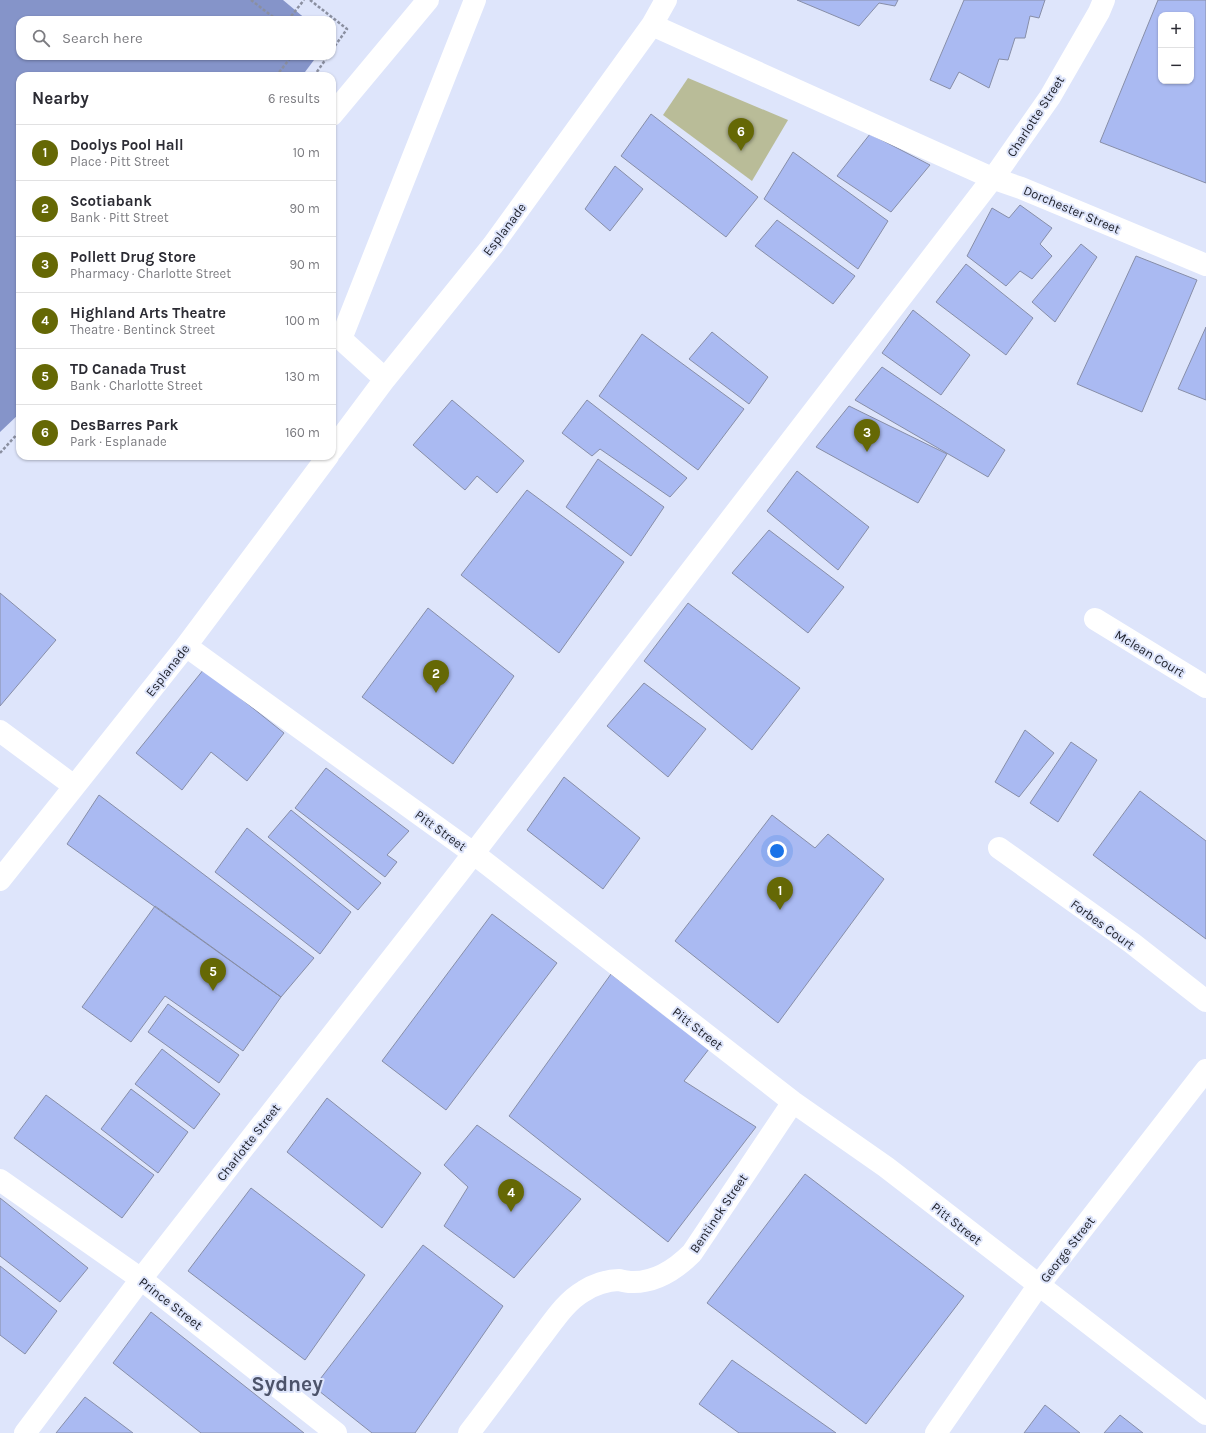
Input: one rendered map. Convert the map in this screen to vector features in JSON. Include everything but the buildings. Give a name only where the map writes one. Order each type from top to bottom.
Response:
[{"type":"street","points":[[336,110],[428,0]]},
{"type":"street","points":[[385,379],[341,339],[475,0]]},
{"type":"street","name":"Esplanade","points":[[336,445],[385,379],[493,245],[652,25],[666,0]]},
{"type":"street","name":"Charlotte Street","points":[[26,1433],[141,1279],[473,853],[992,178],[1050,97],[1099,12],[1104,0]]},
{"type":"street","name":"Dorchester Street","points":[[652,25],[992,178],[1021,188],[1206,265]]},
{"type":"street","name":"Esplanade","points":[[0,880],[186,646],[325,460]]},
{"type":"street","name":"Mclean Court","points":[[1095,619],[1206,687]]},
{"type":"street","name":"Pitt Street","points":[[186,646],[473,853],[793,1102],[886,1167],[1038,1286],[1206,1414]]},
{"type":"street","points":[[0,731],[74,786]]},
{"type":"street","name":"Forbes Court","points":[[999,848],[1132,943],[1206,1001]]},
{"type":"street","name":"George Street","points":[[936,1433],[1038,1286],[1206,1070]]},
{"type":"street","name":"Bentinck Street","points":[[469,1433],[559,1314],[576,1296],[591,1287],[606,1282],[617,1280],[630,1282],[644,1281],[657,1278],[674,1269],[692,1253],[793,1102]]},
{"type":"street","name":"Prince Street","points":[[0,1180],[141,1279],[336,1433]]},
{"type":"path","points":[[251,0],[272,16]]},
{"type":"path","points":[[291,16],[304,0]]},
{"type":"path","points":[[310,0],[330,16]]},
{"type":"path","points":[[336,20],[347,29],[336,44]]},
{"type":"path","points":[[279,72],[289,60]]},
{"type":"path","points":[[317,72],[325,60]]},
{"type":"path","points":[[0,453],[16,435]]},
{"type":"green space","points":[[688,78],[788,120],[752,181],[663,115]]},
{"type":"water","points":[[0,0],[283,0],[302,16],[16,16],[16,60],[314,60],[305,72],[16,72],[16,417],[0,432]]},
{"type":"place","name":"DesBarres Park","points":[[741,151]]},
{"type":"place","name":"Pollett Drug Store","points":[[867,452]]},
{"type":"place","name":"Scotiabank","points":[[436,693]]},
{"type":"place","name":"Doolys Pool Hall","points":[[780,910]]},
{"type":"place","name":"TD Canada Trust","points":[[213,991]]},
{"type":"place","name":"Highland Arts Theatre","points":[[511,1212]]},
{"type":"district","name":"Sydney","points":[[287,1384]]}]
